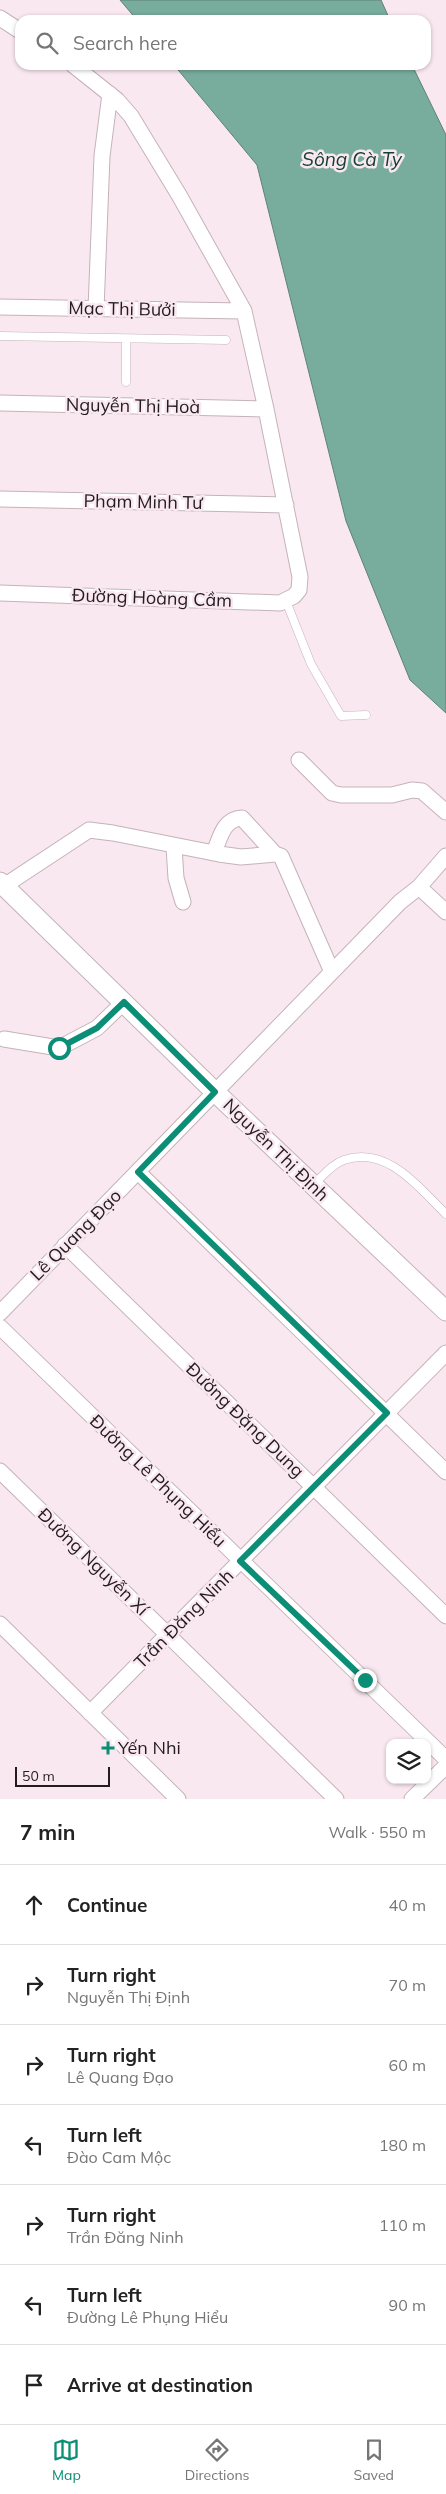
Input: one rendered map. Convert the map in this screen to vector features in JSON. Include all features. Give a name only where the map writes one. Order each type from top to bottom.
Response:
[{"type":"street","points":[[0,18],[15,28]]},
{"type":"street","points":[[79,70],[110,94],[131,116],[244,311],[300,577],[299,590],[286,601]]},
{"type":"street","points":[[96,308],[102,156],[110,94]]},
{"type":"street","name":"Mạc Thị Bưởi","points":[[0,307],[244,311]]},
{"type":"street","name":"Nguyễn Thị Hoà","points":[[0,403],[266,409]]},
{"type":"street","name":"Phạm Minh Tư","points":[[0,499],[286,505]]},
{"type":"street","name":"Đường Hoàng Cầm","points":[[0,593],[280,603],[286,601]]},
{"type":"street","points":[[299,760],[332,793],[340,795],[392,795],[412,790],[422,791],[446,812]]},
{"type":"street","points":[[214,853],[227,822],[234,818],[242,818],[275,854]]},
{"type":"street","points":[[2,884],[89,830],[113,833],[174,847],[241,857],[275,854],[281,856],[286,862],[332,972]]},
{"type":"street","points":[[174,847],[176,878],[183,902]]},
{"type":"street","name":"Lê Quang Đạo","points":[[0,1313],[400,902],[419,887],[446,856]]},
{"type":"street","name":"Nguyễn Thị Định","points":[[2,884],[215,1092],[446,1311]]},
{"type":"street","points":[[419,887],[446,912]]},
{"type":"street","points":[[4,1039],[59,1048],[97,1028],[124,1002]]},
{"type":"street","points":[[138,1172],[446,1472]]},
{"type":"street","name":"Đường Đặng Dung","points":[[65,1245],[446,1616]]},
{"type":"street","name":"Đường Lê Phụng Hiểu","points":[[0,1327],[446,1759]]},
{"type":"street","name":"Trần Đăng Ninh","points":[[90,1713],[446,1353]]},
{"type":"street","name":"Đường Nguyễn Xí","points":[[0,1471],[336,1799]]},
{"type":"street","points":[[0,1624],[178,1799]]},
{"type":"street","points":[[412,1799],[446,1766]]},
{"type":"lane","points":[[0,336],[226,340]]},
{"type":"lane","points":[[126,338],[126,382]]},
{"type":"lane","points":[[286,601],[310,664],[341,716],[366,715]]},
{"type":"lane","points":[[313,1186],[331,1168],[343,1160],[361,1157],[378,1159],[393,1164],[446,1214]]},
{"type":"water","points":[[120,0],[381,0],[388,15],[133,15]]},
{"type":"water","name":"Sông Cà Ty","points":[[178,70],[414,70],[446,135],[446,713],[410,680],[346,521],[257,165]]},
{"type":"place","name":"Yến Nhi","points":[[108,1748]]},
{"type":"route","points":[[59,1048],[82,1038],[97,1028],[124,1002],[215,1092],[138,1172],[246,1280],[387,1413],[240,1561],[365,1680]]}]
